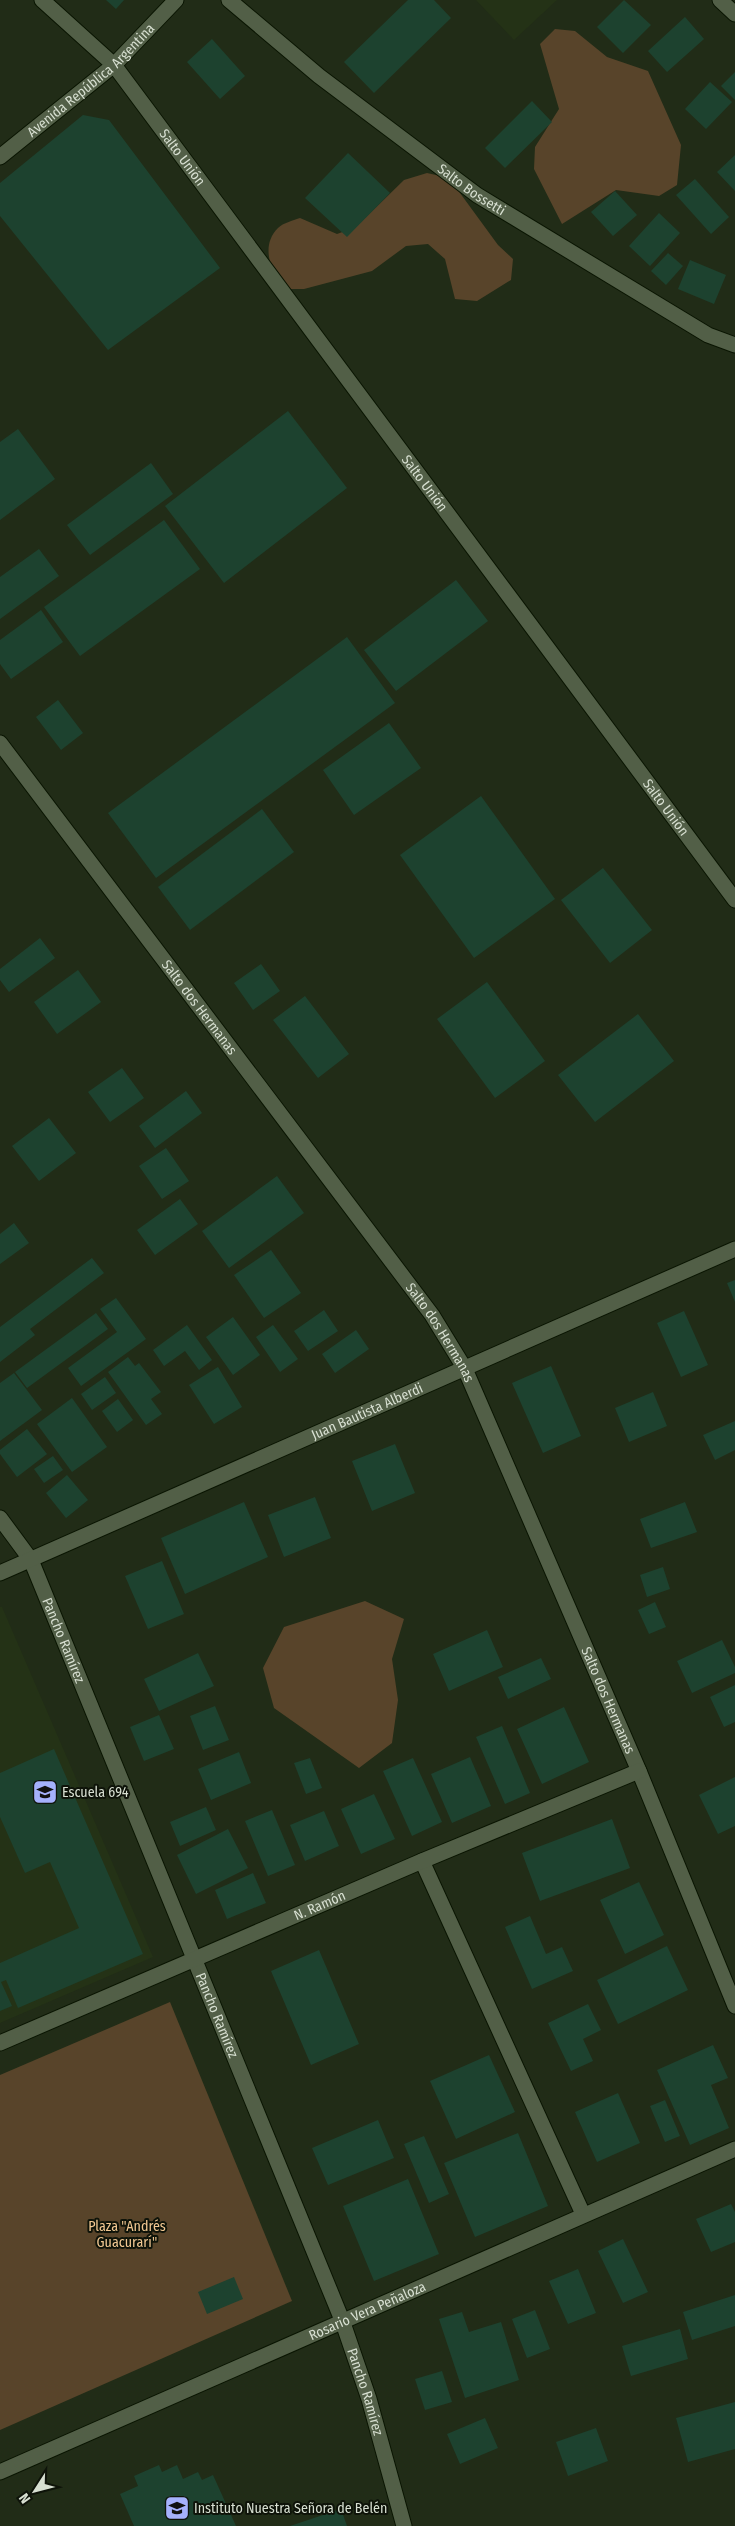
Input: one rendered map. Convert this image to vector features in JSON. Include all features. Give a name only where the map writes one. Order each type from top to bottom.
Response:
[{"type":"street","name":"Salto Unión","points":[[42,0],[114,65],[735,900]]},
{"type":"street","name":"Avenida República Argentina","points":[[0,157],[114,65],[176,0]]},
{"type":"street","name":"Salto Bossetti","points":[[229,0],[319,76],[477,195],[708,334],[735,345]]},
{"type":"street","points":[[720,0],[735,14]]},
{"type":"street","name":"Salto dos Hermanas","points":[[0,743],[432,1315],[465,1369],[639,1771],[735,2006]]},
{"type":"street","name":"Juan Bautista Alberdi","points":[[0,1573],[735,1249]]},
{"type":"street","name":"Pancho Ramírez","points":[[0,1518],[31,1560],[342,2320],[369,2399],[404,2526]]},
{"type":"street","name":"N. Ramón","points":[[0,2043],[422,1861],[639,1771]]},
{"type":"street","points":[[422,1861],[583,2214]]},
{"type":"street","name":"Rosario Vera Peñaloza","points":[[0,2472],[583,2214],[735,2149]]},
{"type":"shaded area","points":[[476,0],[557,0],[514,40]]},
{"type":"shaded area","points":[[0,1607],[2,1607],[153,1957],[0,2023]]},
{"type":"green space","points":[[555,29],[575,31],[607,57],[648,71],[681,145],[677,185],[659,196],[616,190],[562,224],[534,169],[535,147],[559,109],[540,44]]},
{"type":"green space","points":[[427,173],[449,178],[498,245],[513,259],[511,280],[477,301],[455,299],[445,259],[428,244],[406,246],[372,271],[304,289],[283,289],[271,267],[269,259],[270,243],[280,226],[300,218],[337,234],[356,227],[404,180]]},
{"type":"green space","points":[[365,1601],[404,1619],[392,1659],[398,1700],[392,1743],[359,1768],[274,1708],[263,1668],[284,1627]]},
{"type":"green space","name":"Plaza \"Andrés Guacurarí\"","points":[[170,2002],[292,2301],[0,2430],[0,2075]]},
{"type":"building","points":[[106,0],[124,0],[116,9]]},
{"type":"building","points":[[408,0],[434,0],[451,18],[374,93],[344,62]]},
{"type":"building","points":[[624,0],[651,25],[623,53],[597,27]]},
{"type":"building","points":[[685,17],[704,39],[667,72],[648,51]]},
{"type":"building","points":[[212,39],[245,76],[220,99],[187,62]]},
{"type":"building","points":[[735,72],[735,100],[721,86]]},
{"type":"building","points":[[710,82],[732,102],[706,129],[685,109]]},
{"type":"building","points":[[532,101],[552,122],[505,168],[485,148]]},
{"type":"building","points":[[83,115],[109,120],[220,268],[108,350],[0,216],[0,183]]},
{"type":"building","points":[[348,153],[390,193],[347,237],[305,198]]},
{"type":"building","points":[[735,155],[735,191],[717,172]]},
{"type":"building","points":[[695,179],[729,217],[711,234],[676,195]]},
{"type":"building","points":[[615,191],[637,215],[613,236],[591,212]]},
{"type":"building","points":[[659,213],[680,233],[650,266],[629,246]]},
{"type":"building","points":[[668,253],[683,266],[666,285],[651,271]]},
{"type":"building","points":[[690,260],[726,275],[714,304],[678,289]]},
{"type":"building","points":[[288,411],[347,488],[224,583],[165,506]]},
{"type":"building","points":[[18,429],[55,479],[0,520],[0,442]]},
{"type":"building","points":[[151,463],[173,494],[90,555],[67,525]]},
{"type":"building","points":[[164,520],[200,569],[80,656],[44,607]]},
{"type":"building","points":[[39,549],[59,576],[0,619],[0,577]]},
{"type":"building","points":[[456,580],[488,621],[396,691],[364,650]]},
{"type":"building","points":[[41,610],[63,642],[11,679],[0,664],[0,640]]},
{"type":"building","points":[[347,637],[395,703],[156,878],[108,813]]},
{"type":"building","points":[[58,700],[83,733],[61,750],[36,717]]},
{"type":"building","points":[[389,723],[421,768],[354,815],[323,770]]},
{"type":"building","points":[[481,796],[555,899],[474,958],[400,855]]},
{"type":"building","points":[[262,809],[294,852],[190,930],[158,887]]},
{"type":"building","points":[[603,868],[652,930],[610,963],[561,900]]},
{"type":"building","points":[[40,938],[55,958],[9,992],[0,980],[0,969]]},
{"type":"building","points":[[261,964],[280,991],[253,1010],[234,983]]},
{"type":"building","points":[[78,970],[101,1002],[57,1034],[34,1002]]},
{"type":"building","points":[[487,982],[545,1061],[495,1098],[437,1019]]},
{"type":"building","points":[[305,996],[349,1054],[318,1078],[273,1020]]},
{"type":"building","points":[[638,1014],[674,1061],[595,1122],[558,1075]]},
{"type":"building","points":[[122,1068],[144,1098],[110,1122],[88,1092]]},
{"type":"building","points":[[186,1091],[202,1113],[155,1148],[139,1126]]},
{"type":"building","points":[[49,1118],[76,1153],[39,1181],[12,1146]]},
{"type":"building","points":[[166,1148],[189,1181],[162,1199],[139,1166]]},
{"type":"building","points":[[277,1176],[304,1213],[229,1268],[202,1231]]},
{"type":"building","points":[[180,1199],[198,1224],[155,1255],[137,1230]]},
{"type":"building","points":[[14,1223],[29,1243],[0,1264],[0,1234]]},
{"type":"building","points":[[271,1250],[301,1293],[264,1318],[234,1275]]},
{"type":"building","points":[[92,1258],[104,1273],[30,1329],[35,1335],[0,1362],[0,1327]]},
{"type":"building","points":[[735,1280],[735,1302],[727,1283]]},
{"type":"building","points":[[116,1298],[146,1339],[81,1386],[68,1368],[117,1332],[100,1309]]},
{"type":"building","points":[[324,1310],[338,1331],[308,1351],[294,1331]]},
{"type":"building","points":[[684,1311],[708,1365],[681,1377],[657,1323]]},
{"type":"building","points":[[96,1313],[108,1329],[27,1388],[15,1372]]},
{"type":"building","points":[[233,1317],[260,1355],[233,1375],[206,1337]]},
{"type":"building","points":[[187,1325],[212,1360],[199,1370],[185,1351],[164,1366],[153,1350]]},
{"type":"building","points":[[273,1325],[298,1359],[280,1372],[256,1337]]},
{"type":"building","points":[[356,1330],[369,1349],[335,1373],[322,1354]]},
{"type":"building","points":[[128,1357],[135,1366],[139,1363],[161,1392],[151,1399],[162,1414],[146,1425],[108,1372]]},
{"type":"building","points":[[551,1366],[581,1436],[543,1453],[512,1383]]},
{"type":"building","points":[[218,1367],[242,1407],[214,1424],[189,1385]]},
{"type":"building","points":[[14,1373],[42,1410],[0,1441],[0,1383]]},
{"type":"building","points":[[105,1377],[116,1393],[92,1410],[81,1394]]},
{"type":"building","points":[[653,1392],[667,1426],[629,1442],[615,1408]]},
{"type":"building","points":[[72,1398],[107,1447],[72,1472],[37,1424]]},
{"type":"building","points":[[118,1399],[133,1420],[117,1432],[102,1411]]},
{"type":"building","points":[[735,1421],[735,1450],[715,1460],[703,1435]]},
{"type":"building","points":[[27,1429],[47,1454],[17,1477],[0,1454],[0,1450]]},
{"type":"building","points":[[395,1444],[415,1493],[372,1511],[352,1461]]},
{"type":"building","points":[[53,1456],[63,1470],[44,1483],[34,1469]]},
{"type":"building","points":[[67,1475],[88,1500],[66,1518],[46,1493]]},
{"type":"building","points":[[315,1497],[331,1538],[284,1557],[268,1515]]},
{"type":"building","points":[[244,1502],[268,1557],[185,1594],[161,1538]]},
{"type":"building","points":[[685,1502],[697,1532],[651,1548],[640,1519]]},
{"type":"building","points":[[162,1561],[184,1614],[148,1629],[125,1576]]},
{"type":"building","points":[[663,1567],[670,1589],[647,1597],[640,1575]]},
{"type":"building","points":[[655,1602],[666,1627],[649,1634],[638,1610]]},
{"type":"building","points":[[487,1630],[503,1667],[449,1691],[433,1654]]},
{"type":"building","points":[[722,1640],[735,1667],[735,1673],[692,1693],[677,1661]]},
{"type":"building","points":[[198,1653],[214,1686],[159,1711],[144,1679]]},
{"type":"building","points":[[541,1658],[551,1679],[508,1699],[498,1677]]},
{"type":"building","points":[[735,1685],[735,1722],[724,1727],[710,1697]]},
{"type":"building","points":[[215,1706],[229,1740],[203,1750],[190,1716]]},
{"type":"building","points":[[564,1707],[589,1762],[542,1784],[517,1729]]},
{"type":"building","points":[[159,1715],[174,1749],[144,1761],[130,1727]]},
{"type":"building","points":[[502,1726],[530,1793],[505,1804],[476,1737]]},
{"type":"building","points":[[54,1749],[143,1954],[18,2008],[6,1980],[1,1982],[12,2006],[0,2011],[0,1963],[79,1928],[50,1862],[25,1873],[0,1817],[0,1773]]},
{"type":"building","points":[[239,1752],[251,1783],[211,1800],[198,1769]]},
{"type":"building","points":[[470,1757],[491,1806],[452,1823],[431,1774]]},
{"type":"building","points":[[310,1758],[322,1788],[306,1794],[294,1763]]},
{"type":"building","points":[[413,1758],[442,1822],[412,1836],[383,1771]]},
{"type":"building","points":[[735,1777],[735,1826],[718,1834],[699,1795]]},
{"type":"building","points":[[374,1794],[395,1839],[361,1854],[341,1809]]},
{"type":"building","points":[[206,1807],[216,1830],[180,1846],[170,1822]]},
{"type":"building","points":[[272,1810],[295,1865],[268,1876],[245,1821]]},
{"type":"building","points":[[324,1811],[339,1846],[305,1861],[290,1825]]},
{"type":"building","points":[[612,1819],[630,1868],[540,1901],[522,1853]]},
{"type":"building","points":[[228,1829],[248,1868],[196,1894],[177,1855]]},
{"type":"building","points":[[253,1873],[266,1903],[227,1919],[215,1890]]},
{"type":"building","points":[[639,1882],[664,1935],[625,1954],[600,1900]]},
{"type":"building","points":[[530,1916],[546,1954],[562,1947],[573,1971],[532,1989],[505,1927]]},
{"type":"building","points":[[667,1946],[688,1990],[618,2024],[597,1980]]},
{"type":"building","points":[[319,1950],[359,2044],[311,2065],[271,1971]]},
{"type":"building","points":[[588,2004],[601,2030],[583,2039],[593,2061],[571,2071],[548,2023]]},
{"type":"building","points":[[713,2045],[728,2078],[711,2085],[729,2128],[690,2145],[657,2070]]},
{"type":"building","points":[[489,2055],[515,2112],[456,2139],[430,2081]]},
{"type":"building","points":[[618,2093],[640,2143],[597,2162],[575,2112]]},
{"type":"building","points":[[665,2100],[680,2136],[665,2142],[650,2106]]},
{"type":"building","points":[[378,2120],[394,2158],[328,2185],[312,2148]]},
{"type":"building","points":[[518,2133],[548,2206],[475,2237],[444,2163]]},
{"type":"building","points":[[424,2136],[449,2194],[429,2203],[404,2144]]},
{"type":"building","points":[[408,2179],[439,2254],[374,2281],[343,2206]]},
{"type":"building","points":[[731,2204],[735,2212],[735,2242],[711,2252],[696,2219]]},
{"type":"building","points":[[623,2239],[648,2292],[623,2303],[598,2251]]},
{"type":"building","points":[[578,2269],[596,2313],[568,2324],[549,2281]]},
{"type":"building","points":[[234,2277],[243,2299],[207,2314],[198,2292]]},
{"type":"building","points":[[735,2295],[735,2326],[692,2340],[683,2312]]},
{"type":"building","points":[[535,2310],[550,2349],[527,2358],[512,2319]]},
{"type":"building","points":[[462,2312],[469,2332],[501,2322],[519,2380],[465,2398],[439,2319]]},
{"type":"building","points":[[680,2329],[688,2359],[631,2376],[622,2346]]},
{"type":"building","points":[[442,2371],[452,2402],[425,2410],[415,2379]]},
{"type":"building","points":[[735,2402],[735,2449],[688,2462],[676,2418]]},
{"type":"building","points":[[485,2418],[498,2448],[460,2464],[447,2434]]},
{"type":"building","points":[[596,2428],[608,2461],[568,2476],[556,2442]]},
{"type":"building","points":[[159,2465],[162,2472],[177,2465],[183,2479],[198,2472],[202,2480],[213,2475],[236,2526],[134,2526],[120,2494],[138,2486],[134,2476]]},
{"type":"building","points":[[341,2509],[347,2526],[290,2526]]},
{"type":"place","name":"Escuela 694","points":[[45,1792]]},
{"type":"place","name":"Instituto Nuestra Señora de Belén","points":[[177,2508]]}]
